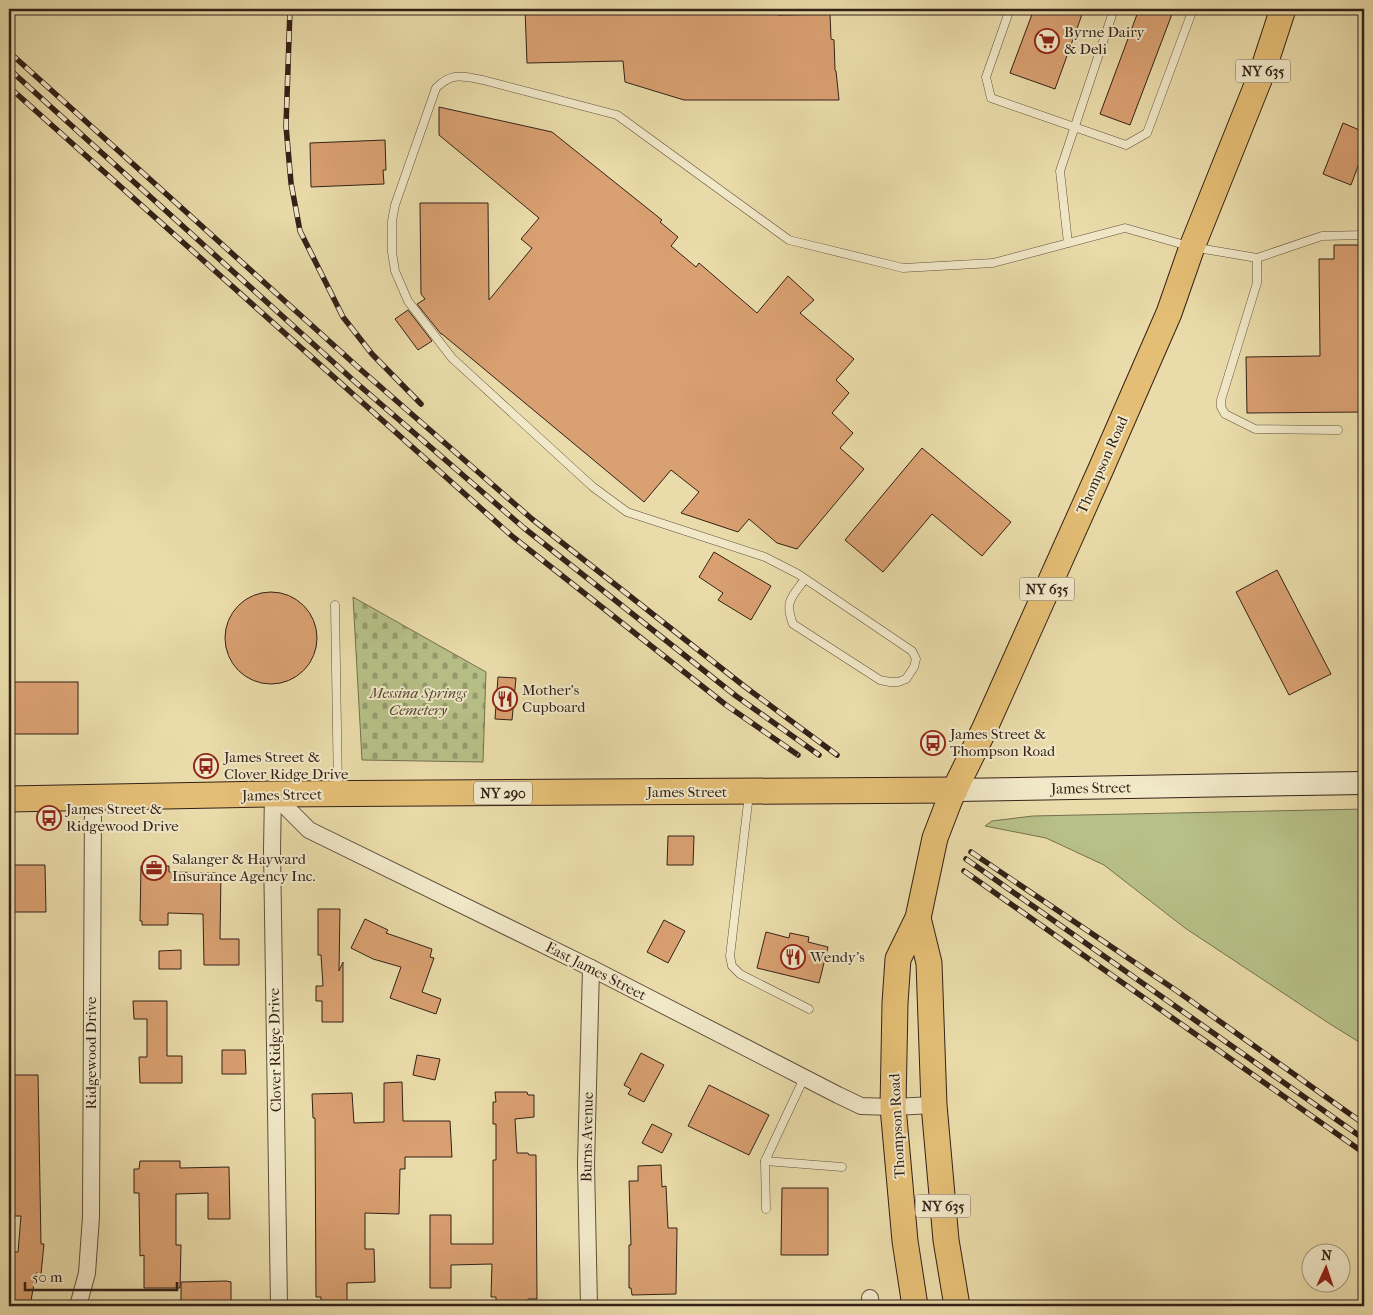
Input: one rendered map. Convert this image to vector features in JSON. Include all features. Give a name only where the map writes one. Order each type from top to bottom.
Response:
[{"type":"main road","name":"Thompson Road","points":[[915,1306],[905,1241],[893,1107],[895,1002],[898,959],[918,918],[935,838],[1169,313],[1192,247],[1263,70],[1283,9]]},
{"type":"main road","name":"James Street","points":[[9,799],[273,794],[955,790],[1364,783]]},
{"type":"main road","name":"Thompson Road","points":[[918,918],[929,963],[934,1105],[946,1240],[958,1306]]},
{"type":"street","name":"East James Street","points":[[273,794],[309,830],[591,968],[861,1106],[934,1105]]},
{"type":"street","name":"Clover Ridge Drive","points":[[273,794],[272,850],[278,1306]]},
{"type":"street","name":"Ridgewood Drive","points":[[78,1306],[87,1273],[91,1217],[93,798]]},
{"type":"street","name":"Burns Avenue","points":[[589,1306],[586,1164],[591,968]]},
{"type":"lane","points":[[1010,9],[986,77],[991,98],[1126,145],[1147,133],[1193,9]]},
{"type":"lane","points":[[1068,243],[1060,171],[1114,9]]},
{"type":"lane","points":[[805,578],[790,601],[788,611],[793,624],[880,680],[898,682],[906,678],[914,667],[916,659],[912,651],[805,578],[765,557],[627,512],[593,487],[452,358],[408,301],[395,272],[392,252],[392,221],[395,205],[436,88],[445,79],[466,77],[483,80],[617,115],[789,240],[903,268],[993,264],[1125,228],[1192,247],[1257,258],[1322,236],[1364,235]]},
{"type":"lane","points":[[1257,258],[1257,283],[1221,400],[1221,407],[1225,414],[1255,429],[1338,430]]},
{"type":"lane","points":[[335,605],[338,794]]},
{"type":"lane","points":[[750,792],[730,956],[732,966],[740,974],[809,1009]]},
{"type":"lane","points":[[766,1209],[765,1161],[804,1078]]},
{"type":"lane","points":[[765,1161],[842,1168]]},
{"type":"path","points":[[208,760],[208,769]]},
{"type":"green space","name":"Messina Springs Cemetery","points":[[353,597],[486,672],[483,762],[362,760]]},
{"type":"green space","points":[[1364,809],[1364,1045],[1185,928],[1104,865],[1046,838],[985,826],[992,821],[1033,816]]},
{"type":"building","points":[[525,9],[778,9],[778,15],[830,14],[831,39],[834,40],[839,100],[684,100],[625,82],[623,61],[527,63]]},
{"type":"building","name":"Byrne Dairy & Deli","points":[[1034,9],[1084,9],[1055,89],[1010,73]]},
{"type":"building","points":[[1139,9],[1157,9],[1172,14],[1130,125],[1100,114]]},
{"type":"building","points":[[439,107],[552,132],[662,220],[660,222],[678,237],[671,246],[696,267],[699,263],[757,313],[788,276],[814,300],[800,313],[854,359],[836,380],[849,393],[832,413],[853,433],[840,448],[864,469],[797,549],[777,543],[749,519],[738,532],[681,513],[699,492],[671,470],[644,502],[441,334],[417,304],[425,299],[421,294],[420,203],[488,203],[489,300],[532,248],[521,239],[539,218],[439,135]]},
{"type":"building","points":[[1343,123],[1364,132],[1364,150],[1351,185],[1323,174]]},
{"type":"building","points":[[385,140],[386,170],[383,170],[384,184],[311,187],[310,143]]},
{"type":"building","points":[[1334,245],[1364,245],[1364,412],[1247,413],[1246,357],[1320,356],[1319,259],[1334,259]]},
{"type":"building","points":[[408,310],[432,341],[418,350],[395,319]]},
{"type":"building","points":[[922,448],[1011,522],[982,556],[932,514],[883,572],[845,540]]},
{"type":"building","points":[[714,552],[771,586],[751,620],[718,600],[723,593],[699,577]]},
{"type":"building","points":[[1277,570],[1331,674],[1289,695],[1236,592]]},
{"type":"building","points":[[271,592],[289,596],[303,606],[313,620],[317,638],[313,656],[303,670],[289,680],[271,684],[253,680],[239,670],[229,656],[225,638],[229,620],[239,606],[253,596]]},
{"type":"building","name":"Mother's Cupboard","points":[[498,677],[516,678],[512,720],[495,719]]},
{"type":"building","points":[[10,682],[78,682],[78,734],[10,734]]},
{"type":"building","points":[[668,836],[694,836],[693,865],[667,865]]},
{"type":"building","points":[[9,865],[45,865],[46,912],[9,912]]},
{"type":"building","points":[[141,866],[169,866],[169,872],[221,873],[220,939],[239,939],[239,965],[204,965],[203,914],[168,913],[168,925],[142,925],[142,921],[140,921]]},
{"type":"building","points":[[318,909],[340,909],[339,971],[343,962],[343,1022],[322,1022],[322,1001],[316,1001],[316,986],[323,986],[321,955],[318,955]]},
{"type":"building","points":[[365,919],[388,930],[386,933],[432,949],[430,957],[434,958],[422,992],[441,999],[436,1014],[390,998],[401,967],[373,959],[351,948]]},
{"type":"building","points":[[664,920],[685,931],[668,963],[647,952]]},
{"type":"building","name":"Wendy's","points":[[766,932],[789,938],[790,933],[809,937],[808,942],[828,947],[819,983],[757,968]]},
{"type":"building","points":[[181,950],[181,969],[159,969],[159,951]]},
{"type":"building","points":[[133,1001],[167,1001],[167,1056],[182,1056],[182,1083],[140,1083],[139,1057],[147,1057],[147,1019],[134,1019]]},
{"type":"building","points":[[222,1050],[245,1050],[246,1074],[222,1074]]},
{"type":"building","points":[[641,1053],[664,1065],[644,1102],[628,1094],[631,1089],[624,1085]]},
{"type":"building","points":[[417,1055],[440,1059],[435,1080],[413,1075]]},
{"type":"building","points":[[9,1075],[38,1075],[41,1244],[44,1244],[41,1274],[36,1273],[30,1306],[9,1306],[9,1252],[18,1252],[21,1216],[9,1216]]},
{"type":"building","points":[[402,1082],[403,1121],[450,1121],[452,1157],[405,1157],[405,1169],[400,1169],[399,1214],[365,1213],[365,1249],[374,1249],[375,1282],[347,1283],[347,1303],[321,1303],[321,1297],[316,1297],[315,1118],[313,1118],[312,1094],[352,1093],[354,1123],[384,1122],[384,1083]]},
{"type":"building","points":[[709,1085],[769,1115],[749,1155],[688,1126]]},
{"type":"building","points":[[495,1092],[527,1092],[528,1095],[534,1095],[534,1117],[515,1119],[517,1153],[536,1155],[537,1299],[528,1299],[528,1301],[496,1301],[496,1297],[491,1297],[492,1264],[451,1265],[451,1288],[430,1288],[430,1215],[451,1215],[451,1244],[493,1244],[493,1160],[496,1160],[496,1124],[493,1124],[493,1102],[496,1102]]},
{"type":"building","points":[[652,1124],[672,1134],[662,1153],[642,1143]]},
{"type":"building","points":[[140,1161],[180,1161],[180,1168],[229,1167],[230,1219],[208,1219],[208,1193],[176,1194],[176,1245],[181,1245],[180,1288],[144,1288],[144,1255],[140,1256],[139,1193],[134,1193],[134,1169],[139,1169]]},
{"type":"building","points":[[661,1165],[662,1187],[666,1186],[668,1228],[677,1228],[676,1294],[632,1295],[631,1288],[629,1288],[629,1245],[631,1245],[629,1181],[638,1181],[638,1166]]},
{"type":"building","points":[[782,1188],[828,1188],[828,1255],[781,1255]]},
{"type":"building","points":[[181,1282],[231,1282],[231,1305],[181,1306]]},
{"type":"railway","points":[[290,9],[286,126],[291,183],[300,231],[343,317],[372,354],[421,404]]},
{"type":"railway","points":[[9,52],[360,369],[532,519],[744,686],[837,755]]},
{"type":"railway","points":[[9,69],[353,380],[524,528],[736,696],[819,755]]},
{"type":"railway","points":[[9,87],[513,537],[726,705],[798,755]]},
{"type":"railway","points":[[971,852],[1177,991],[1364,1124]]},
{"type":"railway","points":[[966,859],[1364,1139]]},
{"type":"railway","points":[[964,871],[1364,1153]]},
{"type":"place","name":"Byrne Dairy & Deli","points":[[1047,41]]},
{"type":"place","name":"Mother's Cupboard","points":[[505,699]]},
{"type":"place","name":"James Street & Thompson Road","points":[[933,743]]},
{"type":"place","name":"James Street & Clover Ridge Drive","points":[[206,766]]},
{"type":"place","name":"James Street & Ridgewood Drive","points":[[49,818]]},
{"type":"place","name":"Salanger & Hayward Insurance Agency Inc.","points":[[154,868]]},
{"type":"place","name":"Wendy's","points":[[793,957]]}]
